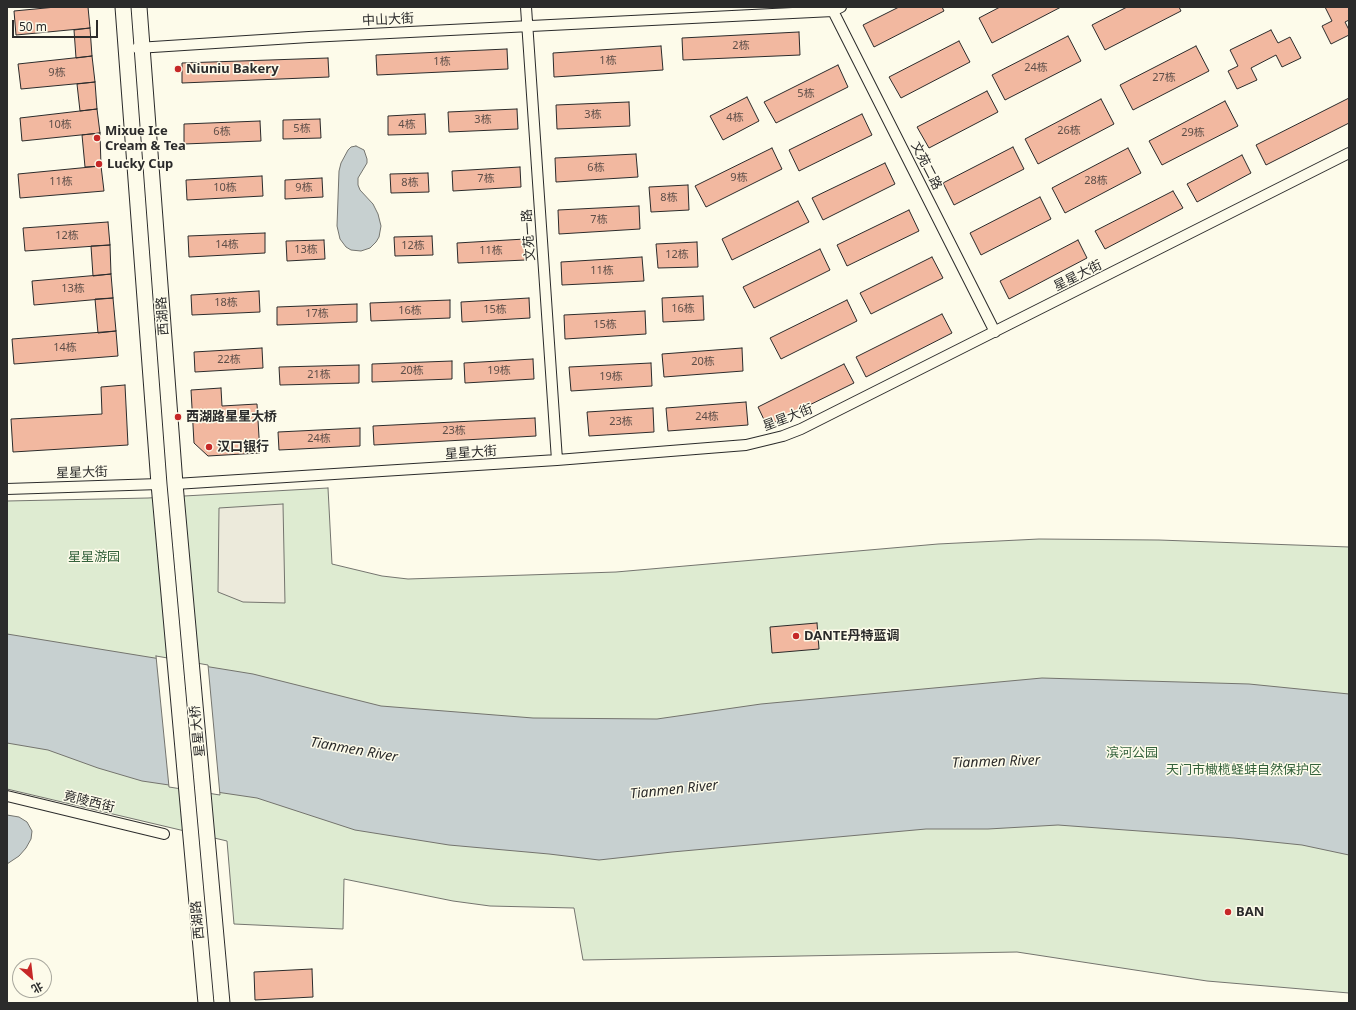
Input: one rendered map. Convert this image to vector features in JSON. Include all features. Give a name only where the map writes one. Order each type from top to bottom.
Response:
[{"type":"main road","name":"西湖路","points":[[123,7],[171,624]]},
{"type":"main road","name":"西湖路","points":[[139,7],[187,624]]},
{"type":"main road","name":"星星大桥","points":[[171,624],[190,837]]},
{"type":"main road","name":"星星大桥","points":[[187,624],[208,838]]},
{"type":"main road","name":"西湖路","points":[[190,837],[206,1003]]},
{"type":"main road","name":"西湖路","points":[[208,838],[222,1003]]},
{"type":"street","name":"文苑一路","points":[[526,7],[557,460]]},
{"type":"street","name":"中山大街","points":[[127,49],[315,36],[837,9]]},
{"type":"street","name":"文苑二路","points":[[837,9],[995,332]]},
{"type":"street","name":"星星大街","points":[[175,484],[557,460],[746,445],[783,436],[801,429],[995,332],[1349,153]]},
{"type":"street","name":"星星大街","points":[[7,489],[159,484]]},
{"type":"street","name":"竟陵西街","points":[[7,796],[164,834]]},
{"type":"green space","name":"滨河公园","points":[[328,488],[332,564],[382,576],[408,579],[616,572],[938,544],[1039,539],[1159,540],[1349,547],[1349,993],[1207,981],[1017,952],[583,960],[574,908],[490,906],[453,901],[344,879],[343,929],[234,924],[227,841],[7,789],[7,501],[148,498]]},
{"type":"shaded area","points":[[283,504],[285,603],[243,602],[218,592],[219,508]]},
{"type":"water","points":[[356,146],[364,150],[367,159],[367,163],[358,178],[358,185],[360,190],[373,204],[378,214],[381,226],[379,237],[376,242],[370,248],[361,251],[351,250],[346,247],[340,239],[337,226],[339,171],[341,163],[348,150],[351,147]]},
{"type":"water","name":"天门市橄榄蛏蚌自然保护区","points":[[7,634],[253,674],[381,706],[533,718],[657,719],[761,704],[1042,678],[1249,684],[1349,694],[1349,855],[1302,845],[1234,838],[1058,825],[988,829],[926,829],[599,860],[449,845],[355,830],[257,798],[142,781],[98,768],[48,750],[7,743]]},
{"type":"water","points":[[7,815],[19,817],[27,822],[32,831],[31,839],[26,848],[19,856],[7,864]]},
{"type":"pier","points":[[156,656],[208,665],[220,795],[169,787]]},
{"type":"building","points":[[56,7],[88,7],[90,28],[16,35],[14,11]]},
{"type":"building","points":[[899,7],[942,7],[944,11],[874,47],[863,25]]},
{"type":"building","points":[[1000,7],[1061,7],[992,43],[979,18]]},
{"type":"building","points":[[1127,7],[1179,7],[1181,11],[1105,50],[1092,25]]},
{"type":"building","points":[[1325,7],[1349,7],[1349,20],[1345,22],[1349,30],[1349,35],[1331,44],[1322,26],[1332,21]]},
{"type":"building","points":[[90,28],[92,56],[76,58],[74,30]]},
{"type":"building","points":[[1271,30],[1278,43],[1290,37],[1301,58],[1282,67],[1276,55],[1251,68],[1257,80],[1237,89],[1228,71],[1238,66],[1230,50]]},
{"type":"building","points":[[799,32],[800,55],[683,60],[682,38]]},
{"type":"building","points":[[1068,36],[1081,61],[1005,100],[992,75]]},
{"type":"building","points":[[959,41],[970,62],[901,98],[889,77]]},
{"type":"building","points":[[661,46],[663,70],[554,77],[553,53]]},
{"type":"building","points":[[1196,46],[1209,71],[1133,110],[1120,85]]},
{"type":"building","points":[[507,49],[508,69],[377,75],[376,55]]},
{"type":"building","points":[[92,56],[95,82],[21,89],[18,64]]},
{"type":"building","points":[[328,58],[329,77],[182,83],[182,63]]},
{"type":"building","points":[[838,65],[848,87],[776,123],[764,102]]},
{"type":"building","points":[[95,82],[97,109],[80,111],[77,84]]},
{"type":"building","points":[[987,91],[998,112],[929,148],[917,127]]},
{"type":"building","points":[[747,97],[759,121],[723,140],[710,116]]},
{"type":"building","points":[[1349,98],[1349,123],[1266,165],[1256,145]]},
{"type":"building","points":[[1101,99],[1114,124],[1038,164],[1025,139]]},
{"type":"building","points":[[1225,101],[1238,126],[1162,165],[1149,141]]},
{"type":"building","points":[[629,102],[630,126],[557,129],[556,105]]},
{"type":"building","points":[[97,109],[100,133],[22,141],[20,118]]},
{"type":"building","points":[[517,109],[518,129],[449,132],[448,112]]},
{"type":"building","points":[[425,114],[426,134],[388,135],[388,116]]},
{"type":"building","points":[[862,114],[872,135],[799,171],[789,150]]},
{"type":"building","points":[[320,119],[321,138],[283,139],[283,120]]},
{"type":"building","points":[[260,121],[261,141],[184,144],[184,124]]},
{"type":"building","points":[[100,133],[101,166],[85,167],[82,135]]},
{"type":"building","points":[[1013,147],[1024,169],[954,205],[943,183]]},
{"type":"building","points":[[772,148],[782,169],[706,207],[695,186]]},
{"type":"building","points":[[1128,148],[1141,173],[1065,213],[1052,188]]},
{"type":"building","points":[[636,154],[638,177],[556,182],[555,158]]},
{"type":"building","points":[[1242,155],[1251,173],[1197,202],[1187,184]]},
{"type":"building","points":[[885,163],[895,184],[823,220],[812,198]]},
{"type":"building","points":[[101,166],[104,191],[20,198],[18,174]]},
{"type":"building","points":[[520,167],[521,187],[453,191],[452,171]]},
{"type":"building","points":[[428,173],[429,192],[391,193],[390,174]]},
{"type":"building","points":[[262,176],[263,196],[187,200],[186,180]]},
{"type":"building","points":[[322,178],[323,197],[285,199],[285,180]]},
{"type":"building","points":[[688,185],[689,210],[651,212],[649,187]]},
{"type":"building","points":[[1173,191],[1183,208],[1105,249],[1095,231]]},
{"type":"building","points":[[1040,197],[1051,219],[981,255],[970,233]]},
{"type":"building","points":[[798,201],[809,222],[732,260],[722,239]]},
{"type":"building","points":[[639,206],[640,229],[559,234],[558,210]]},
{"type":"building","points":[[909,210],[919,231],[847,266],[837,245]]},
{"type":"building","points":[[108,222],[110,245],[25,251],[23,228]]},
{"type":"building","points":[[265,233],[265,253],[189,257],[188,236]]},
{"type":"building","points":[[432,236],[433,255],[395,256],[394,237]]},
{"type":"building","points":[[525,239],[526,260],[458,263],[457,243]]},
{"type":"building","points":[[324,240],[325,259],[287,261],[286,241]]},
{"type":"building","points":[[1078,240],[1087,258],[1009,299],[1000,281]]},
{"type":"building","points":[[697,242],[698,267],[658,268],[656,244]]},
{"type":"building","points":[[110,245],[111,274],[93,276],[91,246]]},
{"type":"building","points":[[820,249],[830,270],[754,308],[743,287]]},
{"type":"building","points":[[642,257],[644,281],[562,285],[561,262]]},
{"type":"building","points":[[932,257],[943,278],[871,314],[860,293]]},
{"type":"building","points":[[111,274],[113,298],[34,305],[32,281]]},
{"type":"building","points":[[259,291],[260,312],[192,315],[191,295]]},
{"type":"building","points":[[703,296],[704,320],[663,322],[662,298]]},
{"type":"building","points":[[113,298],[116,331],[98,333],[95,299]]},
{"type":"building","points":[[529,298],[530,318],[462,322],[461,302]]},
{"type":"building","points":[[450,300],[450,318],[371,321],[370,303]]},
{"type":"building","points":[[847,300],[857,321],[781,359],[770,338]]},
{"type":"building","points":[[357,304],[357,322],[277,325],[277,307]]},
{"type":"building","points":[[645,311],[646,334],[565,339],[564,315]]},
{"type":"building","points":[[942,314],[952,333],[866,377],[856,357]]},
{"type":"building","points":[[116,331],[118,356],[14,364],[12,339]]},
{"type":"building","points":[[262,348],[263,368],[195,372],[194,352]]},
{"type":"building","points":[[742,348],[743,371],[664,377],[662,354]]},
{"type":"building","points":[[533,359],[534,379],[465,383],[464,363]]},
{"type":"building","points":[[452,361],[452,379],[372,382],[372,364]]},
{"type":"building","points":[[651,363],[652,386],[571,391],[569,367]]},
{"type":"building","points":[[844,364],[854,383],[767,426],[758,407]]},
{"type":"building","points":[[359,365],[359,383],[280,385],[279,367]]},
{"type":"building","points":[[125,385],[128,445],[13,452],[11,419],[102,414],[101,387]]},
{"type":"building","points":[[221,388],[222,406],[257,404],[260,453],[208,456],[194,443],[191,390]]},
{"type":"building","points":[[746,402],[748,425],[668,431],[666,408]]},
{"type":"building","points":[[653,408],[654,432],[589,436],[587,412]]},
{"type":"building","points":[[535,418],[536,436],[374,445],[373,426]]},
{"type":"building","points":[[360,428],[360,446],[279,450],[278,432]]},
{"type":"building","points":[[817,623],[819,649],[772,653],[770,627]]},
{"type":"building","points":[[312,969],[313,997],[255,1000],[254,972]]},
{"type":"place","name":"Niuniu Bakery","points":[[178,69]]},
{"type":"place","name":"Mixue Ice Cream & Tea","points":[[97,138]]},
{"type":"place","name":"Lucky Cup","points":[[99,164]]},
{"type":"place","name":"西湖路星星大桥","points":[[178,417]]},
{"type":"place","name":"汉口银行","points":[[209,447]]},
{"type":"place","name":"DANTE丹特蓝调","points":[[796,636]]},
{"type":"place","name":"BAN","points":[[1228,912]]},
{"type":"park label","name":"星星游园","points":[[94,557]]},
{"type":"water label","name":"Tianmen River","points":[[354,750]]},
{"type":"water label","name":"Tianmen River","points":[[996,762]]},
{"type":"water label","name":"Tianmen River","points":[[674,790]]}]
